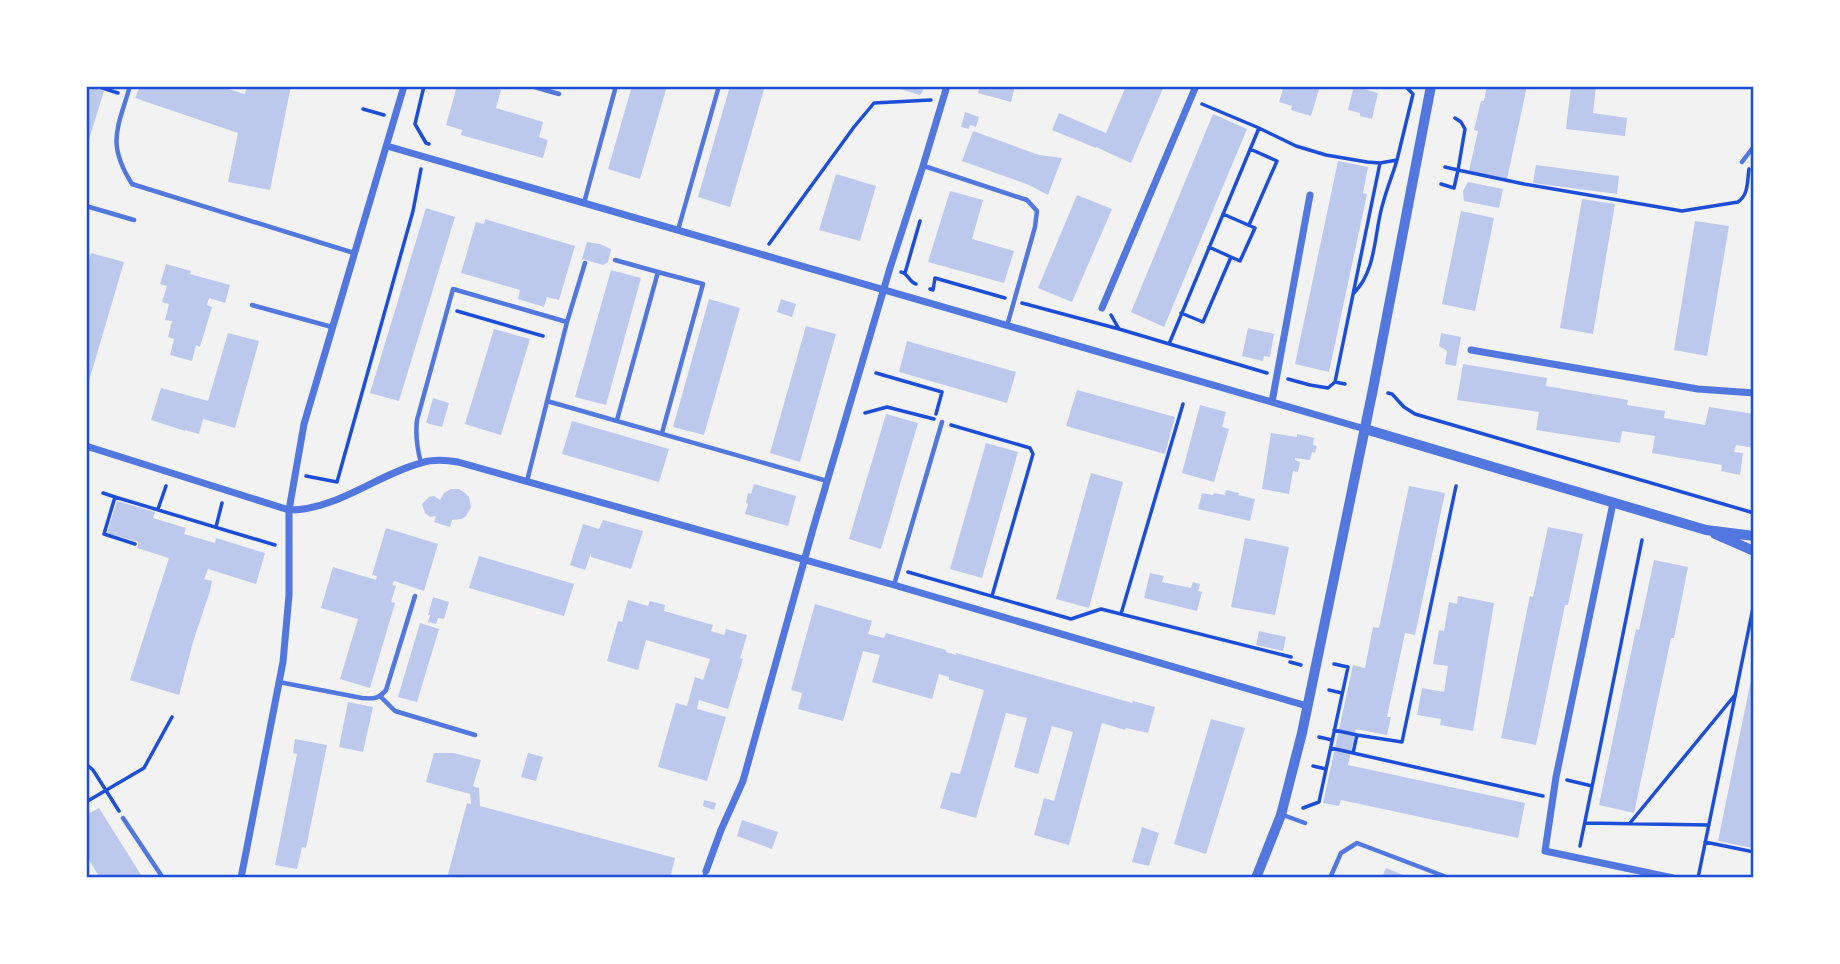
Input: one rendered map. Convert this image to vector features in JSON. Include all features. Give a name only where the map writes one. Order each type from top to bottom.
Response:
[{"type":"street","points":[[241,878],[284,653],[289,595],[289,510],[304,424],[404,86]]},
{"type":"street","points":[[705,875],[743,781],[827,481],[947,86]]},
{"type":"street","points":[[1102,308],[1196,86]]},
{"type":"street","points":[[1256,878],[1281,815],[1302,733],[1365,429],[1431,86]]},
{"type":"street","points":[[387,146],[1706,530],[1754,551]]},
{"type":"street","points":[[1272,402],[1310,195]]},
{"type":"street","points":[[1471,350],[1698,389],[1754,393]]},
{"type":"street","points":[[86,446],[289,510],[320,507],[421,463],[434,460],[458,462],[894,585],[1307,706]]},
{"type":"street","points":[[1613,503],[1556,777],[1545,851],[1673,878]]},
{"type":"street","points":[[1706,530],[1754,536]]},
{"type":"lane","points":[[130,86],[116,135],[117,154],[132,184],[354,253]]},
{"type":"lane","points":[[531,86],[559,93]]},
{"type":"lane","points":[[584,204],[617,86]]},
{"type":"lane","points":[[678,231],[719,86]]},
{"type":"lane","points":[[1742,162],[1754,146]]},
{"type":"lane","points":[[923,166],[1027,200],[1037,211],[1007,326]]},
{"type":"lane","points":[[86,206],[134,220]]},
{"type":"lane","points":[[615,260],[703,284],[662,433]]},
{"type":"lane","points":[[527,481],[585,263]]},
{"type":"lane","points":[[617,420],[658,272]]},
{"type":"lane","points":[[421,463],[416,446],[417,420],[453,289],[568,322]]},
{"type":"lane","points":[[252,305],[333,328]]},
{"type":"lane","points":[[548,401],[827,481]]},
{"type":"lane","points":[[894,585],[942,422]]},
{"type":"lane","points":[[279,682],[362,698],[381,697],[386,690],[415,596]]},
{"type":"lane","points":[[381,697],[396,711],[475,735]]},
{"type":"lane","points":[[1281,815],[1305,823]]},
{"type":"lane","points":[[124,818],[163,878]]},
{"type":"lane","points":[[1329,878],[1340,853],[1357,844],[1449,878]]},
{"type":"path","points":[[96,86],[127,95]]},
{"type":"path","points":[[415,124],[424,86]]},
{"type":"path","points":[[1354,293],[1360,286],[1371,260],[1382,205],[1397,160],[1413,94],[1405,86]]},
{"type":"path","points":[[1191,100],[1296,146],[1326,155],[1380,163],[1397,160]]},
{"type":"path","points":[[769,244],[874,103],[930,101]]},
{"type":"path","points":[[363,109],[384,115]]},
{"type":"path","points":[[1441,184],[1454,188],[1458,170],[1465,129],[1455,118]]},
{"type":"path","points":[[405,121],[415,124],[426,143],[439,147]]},
{"type":"path","points":[[1169,344],[1259,128]]},
{"type":"path","points":[[1249,225],[1277,161],[1250,149]]},
{"type":"path","points":[[1445,167],[1524,184],[1682,211],[1743,199],[1751,162]]},
{"type":"path","points":[[896,270],[905,273],[913,283],[933,289],[936,278],[1277,376],[1328,388],[1335,382],[1380,163]]},
{"type":"path","points":[[304,475],[337,482],[414,211],[421,167]]},
{"type":"path","points":[[1209,247],[1240,261],[1255,228],[1223,214]]},
{"type":"path","points":[[1181,313],[1203,322],[1231,257]]},
{"type":"path","points":[[448,309],[543,336]]},
{"type":"path","points":[[876,373],[942,392],[934,419]]},
{"type":"path","points":[[1335,382],[1345,384]]},
{"type":"path","points":[[1388,393],[1415,414],[1754,513]]},
{"type":"path","points":[[1121,614],[1183,404]]},
{"type":"path","points":[[865,413],[887,407],[1030,448],[1033,454],[992,596]]},
{"type":"path","points":[[158,509],[166,486]]},
{"type":"path","points":[[1334,730],[1402,742],[1456,486]]},
{"type":"path","points":[[103,493],[275,545]]},
{"type":"path","points":[[115,497],[104,534],[135,544]]},
{"type":"path","points":[[216,527],[222,503]]},
{"type":"path","points":[[1577,858],[1642,540]]},
{"type":"path","points":[[899,569],[1071,619],[1101,609],[1291,657]]},
{"type":"path","points":[[1698,878],[1754,603]]},
{"type":"path","points":[[1290,663],[1301,665]]},
{"type":"path","points":[[1303,808],[1319,802],[1331,748],[1348,667],[1334,664]]},
{"type":"path","points":[[1329,690],[1342,693]]},
{"type":"path","points":[[1630,824],[1736,693]]},
{"type":"path","points":[[86,802],[144,768],[172,717]]},
{"type":"path","points":[[1353,753],[1357,735]]},
{"type":"path","points":[[1319,737],[1332,740]]},
{"type":"path","points":[[1331,748],[1537,793],[1552,800]]},
{"type":"path","points":[[86,764],[93,770],[124,818]]},
{"type":"path","points":[[1312,766],[1326,769]]},
{"type":"path","points":[[1556,777],[1592,786]]},
{"type":"path","points":[[1585,823],[1709,825]]},
{"type":"path","points":[[1705,842],[1754,852]]},
{"type":"building","points":[[86,86],[104,91],[86,149]]},
{"type":"building","points":[[140,86],[218,86],[245,94],[247,86],[291,86],[270,190],[228,182],[238,133],[135,98]]},
{"type":"building","points":[[457,86],[486,86],[501,90],[496,108],[543,122],[539,137],[548,140],[543,158],[461,135],[462,130],[446,125]]},
{"type":"building","points":[[632,86],[667,86],[640,179],[608,169]]},
{"type":"building","points":[[730,86],[765,86],[730,207],[698,197]]},
{"type":"building","points":[[890,86],[926,86],[920,95]]},
{"type":"building","points":[[980,86],[1015,86],[1011,102],[978,93]]},
{"type":"building","points":[[1126,86],[1164,86],[1131,163],[1052,130],[1059,113],[1106,133]]},
{"type":"building","points":[[1284,86],[1320,86],[1311,116],[1291,110],[1292,106],[1279,102]]},
{"type":"building","points":[[1354,86],[1378,93],[1372,119],[1348,110]]},
{"type":"building","points":[[1487,86],[1527,86],[1507,179],[1469,171],[1478,131],[1474,130]]},
{"type":"building","points":[[1571,86],[1596,86],[1593,113],[1627,118],[1625,136],[1566,129]]},
{"type":"building","points":[[965,112],[979,117],[976,127],[961,127]]},
{"type":"building","points":[[1213,114],[1247,129],[1164,327],[1131,312]]},
{"type":"building","points":[[973,131],[1039,155],[1062,158],[1048,195],[1029,185],[962,161]]},
{"type":"building","points":[[1338,161],[1368,167],[1363,193],[1367,194],[1329,372],[1295,364]]},
{"type":"building","points":[[1536,165],[1619,176],[1617,194],[1533,183]]},
{"type":"building","points":[[836,174],[876,186],[860,241],[819,230]]},
{"type":"building","points":[[1468,182],[1503,189],[1499,208],[1464,201],[1463,191]]},
{"type":"building","points":[[950,191],[983,200],[972,239],[1014,251],[1004,283],[928,262]]},
{"type":"building","points":[[1077,195],[1112,209],[1072,302],[1038,288]]},
{"type":"building","points":[[1582,199],[1615,204],[1593,334],[1560,328]]},
{"type":"building","points":[[426,208],[455,217],[399,401],[370,393]]},
{"type":"building","points":[[1461,211],[1494,218],[1475,311],[1442,304]]},
{"type":"building","points":[[485,219],[575,246],[559,300],[547,297],[544,307],[518,299],[520,290],[461,273],[476,222],[484,224]]},
{"type":"building","points":[[1695,221],[1729,226],[1707,356],[1674,350]]},
{"type":"building","points":[[587,242],[611,249],[608,262],[603,265],[582,259]]},
{"type":"building","points":[[91,253],[124,262],[86,391],[86,271]]},
{"type":"building","points":[[166,264],[230,285],[225,303],[209,298],[207,305],[212,307],[200,347],[196,345],[192,361],[170,355],[174,339],[168,337],[172,321],[165,320],[169,304],[162,302],[167,286],[160,284]]},
{"type":"building","points":[[611,270],[641,278],[606,405],[575,397]]},
{"type":"building","points":[[709,299],[740,308],[704,435],[673,427]]},
{"type":"building","points":[[781,299],[796,304],[792,317],[777,312]]},
{"type":"building","points":[[806,326],[836,334],[800,462],[770,453]]},
{"type":"building","points":[[1248,328],[1274,334],[1270,357],[1264,356],[1263,361],[1242,356]]},
{"type":"building","points":[[494,329],[530,339],[501,435],[465,424]]},
{"type":"building","points":[[228,333],[259,341],[235,428],[203,419],[199,434],[151,420],[161,388],[208,401]]},
{"type":"building","points":[[1441,333],[1461,337],[1456,366],[1445,364],[1447,351],[1439,346]]},
{"type":"building","points":[[907,341],[1016,372],[1007,403],[899,372]]},
{"type":"building","points":[[1463,364],[1547,378],[1546,386],[1628,400],[1627,405],[1665,411],[1664,418],[1705,425],[1709,407],[1754,414],[1754,448],[1736,445],[1734,452],[1743,453],[1740,475],[1721,471],[1722,465],[1652,453],[1655,436],[1622,431],[1620,443],[1536,430],[1539,412],[1457,400]]},
{"type":"building","points":[[1077,390],[1175,417],[1165,454],[1066,426]]},
{"type":"building","points":[[433,398],[449,403],[442,427],[426,423]]},
{"type":"building","points":[[1200,405],[1226,412],[1222,427],[1229,429],[1214,482],[1182,473]]},
{"type":"building","points":[[886,414],[918,423],[881,549],[849,539]]},
{"type":"building","points":[[572,421],[669,449],[659,482],[562,454]]},
{"type":"building","points":[[1271,433],[1314,438],[1313,445],[1317,446],[1310,460],[1295,458],[1300,462],[1298,472],[1293,471],[1289,494],[1262,489]]},
{"type":"building","points":[[986,443],[1018,452],[982,578],[950,569]]},
{"type":"building","points":[[1091,473],[1123,482],[1089,608],[1056,599]]},
{"type":"building","points":[[754,484],[796,496],[788,526],[745,514],[748,493],[751,494]]},
{"type":"building","points":[[1409,486],[1445,493],[1415,635],[1405,633],[1387,717],[1391,717],[1387,735],[1356,729],[1348,765],[1525,803],[1518,838],[1341,800],[1339,806],[1323,803],[1353,665],[1365,668],[1373,627],[1379,628]]},
{"type":"building","points":[[459,489],[465,493],[469,497],[471,507],[462,519],[452,520],[450,527],[434,522],[436,516],[430,517],[425,513],[422,504],[429,497],[434,496],[440,500],[444,493]]},
{"type":"building","points":[[1226,490],[1255,499],[1250,521],[1198,509],[1202,493],[1225,495]]},
{"type":"building","points":[[117,501],[155,512],[153,518],[186,528],[184,534],[215,543],[216,538],[265,553],[256,584],[208,569],[204,579],[212,581],[210,591],[179,695],[130,680],[169,558],[137,548],[139,542],[107,533]]},
{"type":"building","points":[[603,520],[643,531],[631,569],[591,557],[591,553],[585,570],[570,565],[583,524],[599,529]]},
{"type":"building","points":[[1548,527],[1583,534],[1568,605],[1565,605],[1536,745],[1501,738],[1530,596],[1533,597]]},
{"type":"building","points":[[386,528],[438,544],[424,591],[394,581],[392,585],[396,586],[391,602],[395,603],[370,688],[340,679],[358,619],[321,608],[333,567],[376,580],[377,576],[372,575]]},
{"type":"building","points":[[1245,538],[1289,547],[1275,615],[1231,607]]},
{"type":"building","points":[[479,556],[574,584],[564,616],[469,588]]},
{"type":"building","points":[[1654,560],[1688,567],[1634,813],[1599,805],[1636,629],[1639,630]]},
{"type":"building","points":[[1150,573],[1164,576],[1162,582],[1191,588],[1193,582],[1200,584],[1198,591],[1202,592],[1197,611],[1144,598]]},
{"type":"building","points":[[1458,596],[1494,603],[1473,731],[1440,725],[1441,719],[1417,715],[1422,688],[1444,692],[1448,666],[1433,664],[1439,630],[1444,631],[1449,602],[1457,604]]},
{"type":"building","points":[[433,597],[449,602],[444,619],[438,618],[436,624],[428,622]]},
{"type":"building","points":[[628,600],[648,606],[650,601],[665,605],[664,611],[713,625],[711,631],[724,635],[726,629],[747,635],[728,709],[699,700],[697,709],[726,717],[707,781],[658,767],[676,703],[687,706],[695,677],[703,680],[710,659],[646,640],[638,670],[607,661],[618,621],[622,622]]},
{"type":"building","points":[[815,604],[872,621],[868,634],[884,638],[886,633],[956,655],[1155,707],[1148,733],[1102,723],[1069,845],[1034,835],[1044,798],[1054,801],[1073,732],[1052,726],[1038,774],[1014,767],[1027,718],[1006,713],[976,818],[940,808],[951,772],[960,774],[984,690],[949,680],[949,677],[939,674],[932,699],[872,682],[880,655],[863,651],[843,721],[798,709],[802,693],[791,690]]},
{"type":"building","points":[[420,623],[439,629],[417,702],[398,697]]},
{"type":"building","points":[[1259,631],[1286,637],[1283,651],[1256,645]]},
{"type":"building","points":[[1753,670],[1754,839],[1752,848],[1718,841]]},
{"type":"building","points":[[348,702],[373,707],[363,752],[339,747]]},
{"type":"building","points":[[1211,719],[1245,728],[1206,854],[1174,844]]},
{"type":"building","points":[[295,739],[327,745],[306,848],[302,847],[297,869],[275,865],[297,754],[293,753]]},
{"type":"building","points":[[434,753],[454,753],[481,760],[473,786],[479,788],[480,806],[675,858],[670,878],[447,878],[467,803],[471,804],[470,794],[426,782]]},
{"type":"building","points":[[528,753],[543,757],[536,781],[521,777]]},
{"type":"building","points":[[704,800],[716,803],[714,810],[703,806]]},
{"type":"building","points":[[99,808],[143,878],[100,878],[86,855],[86,815]]},
{"type":"building","points":[[742,820],[778,832],[772,849],[737,836]]},
{"type":"building","points":[[1142,827],[1159,833],[1149,866],[1132,862]]},
{"type":"building","points":[[1386,868],[1411,878],[1382,878]]}]
